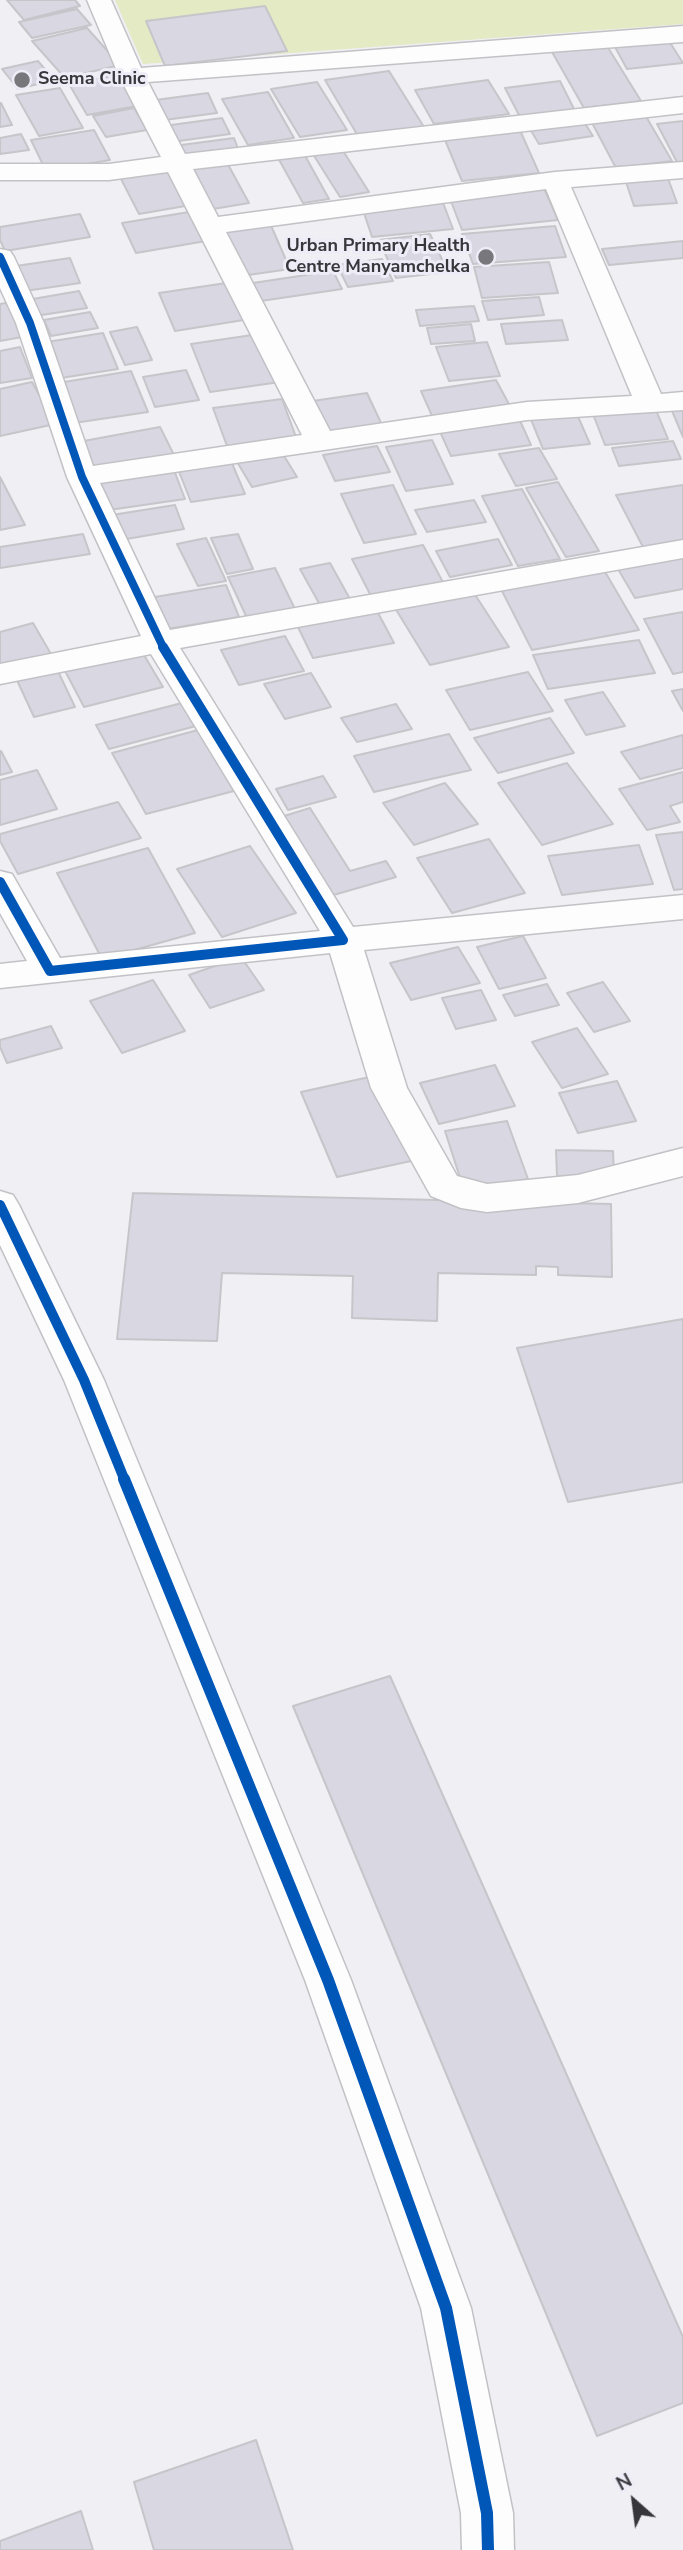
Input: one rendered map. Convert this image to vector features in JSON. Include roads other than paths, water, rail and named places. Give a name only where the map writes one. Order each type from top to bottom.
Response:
[{"type":"street","points":[[99,0],[132,76],[175,163],[320,441]]},
{"type":"street","points":[[132,76],[683,34]]},
{"type":"street","points":[[0,172],[109,172],[683,105]]},
{"type":"street","points":[[208,226],[555,180],[683,170]]},
{"type":"street","points":[[555,180],[650,403]]},
{"type":"street","points":[[0,257],[30,323],[82,477],[160,642],[343,940],[390,1088],[444,1186],[461,1194],[487,1198],[579,1189],[683,1162]]},
{"type":"street","points":[[82,477],[527,411],[683,401]]},
{"type":"street","points":[[0,674],[160,642],[683,549]]},
{"type":"street","points":[[0,882],[50,971]]},
{"type":"street","points":[[0,976],[683,907]]},
{"type":"street","points":[[0,1205],[84,1380],[328,1980],[446,2308],[487,2513],[488,2550]]},
{"type":"place","name":"Seema Clinic","points":[[22,80]]},
{"type":"place","name":"Urban Primary Health Centre Manyamchelka","points":[[486,257]]}]
